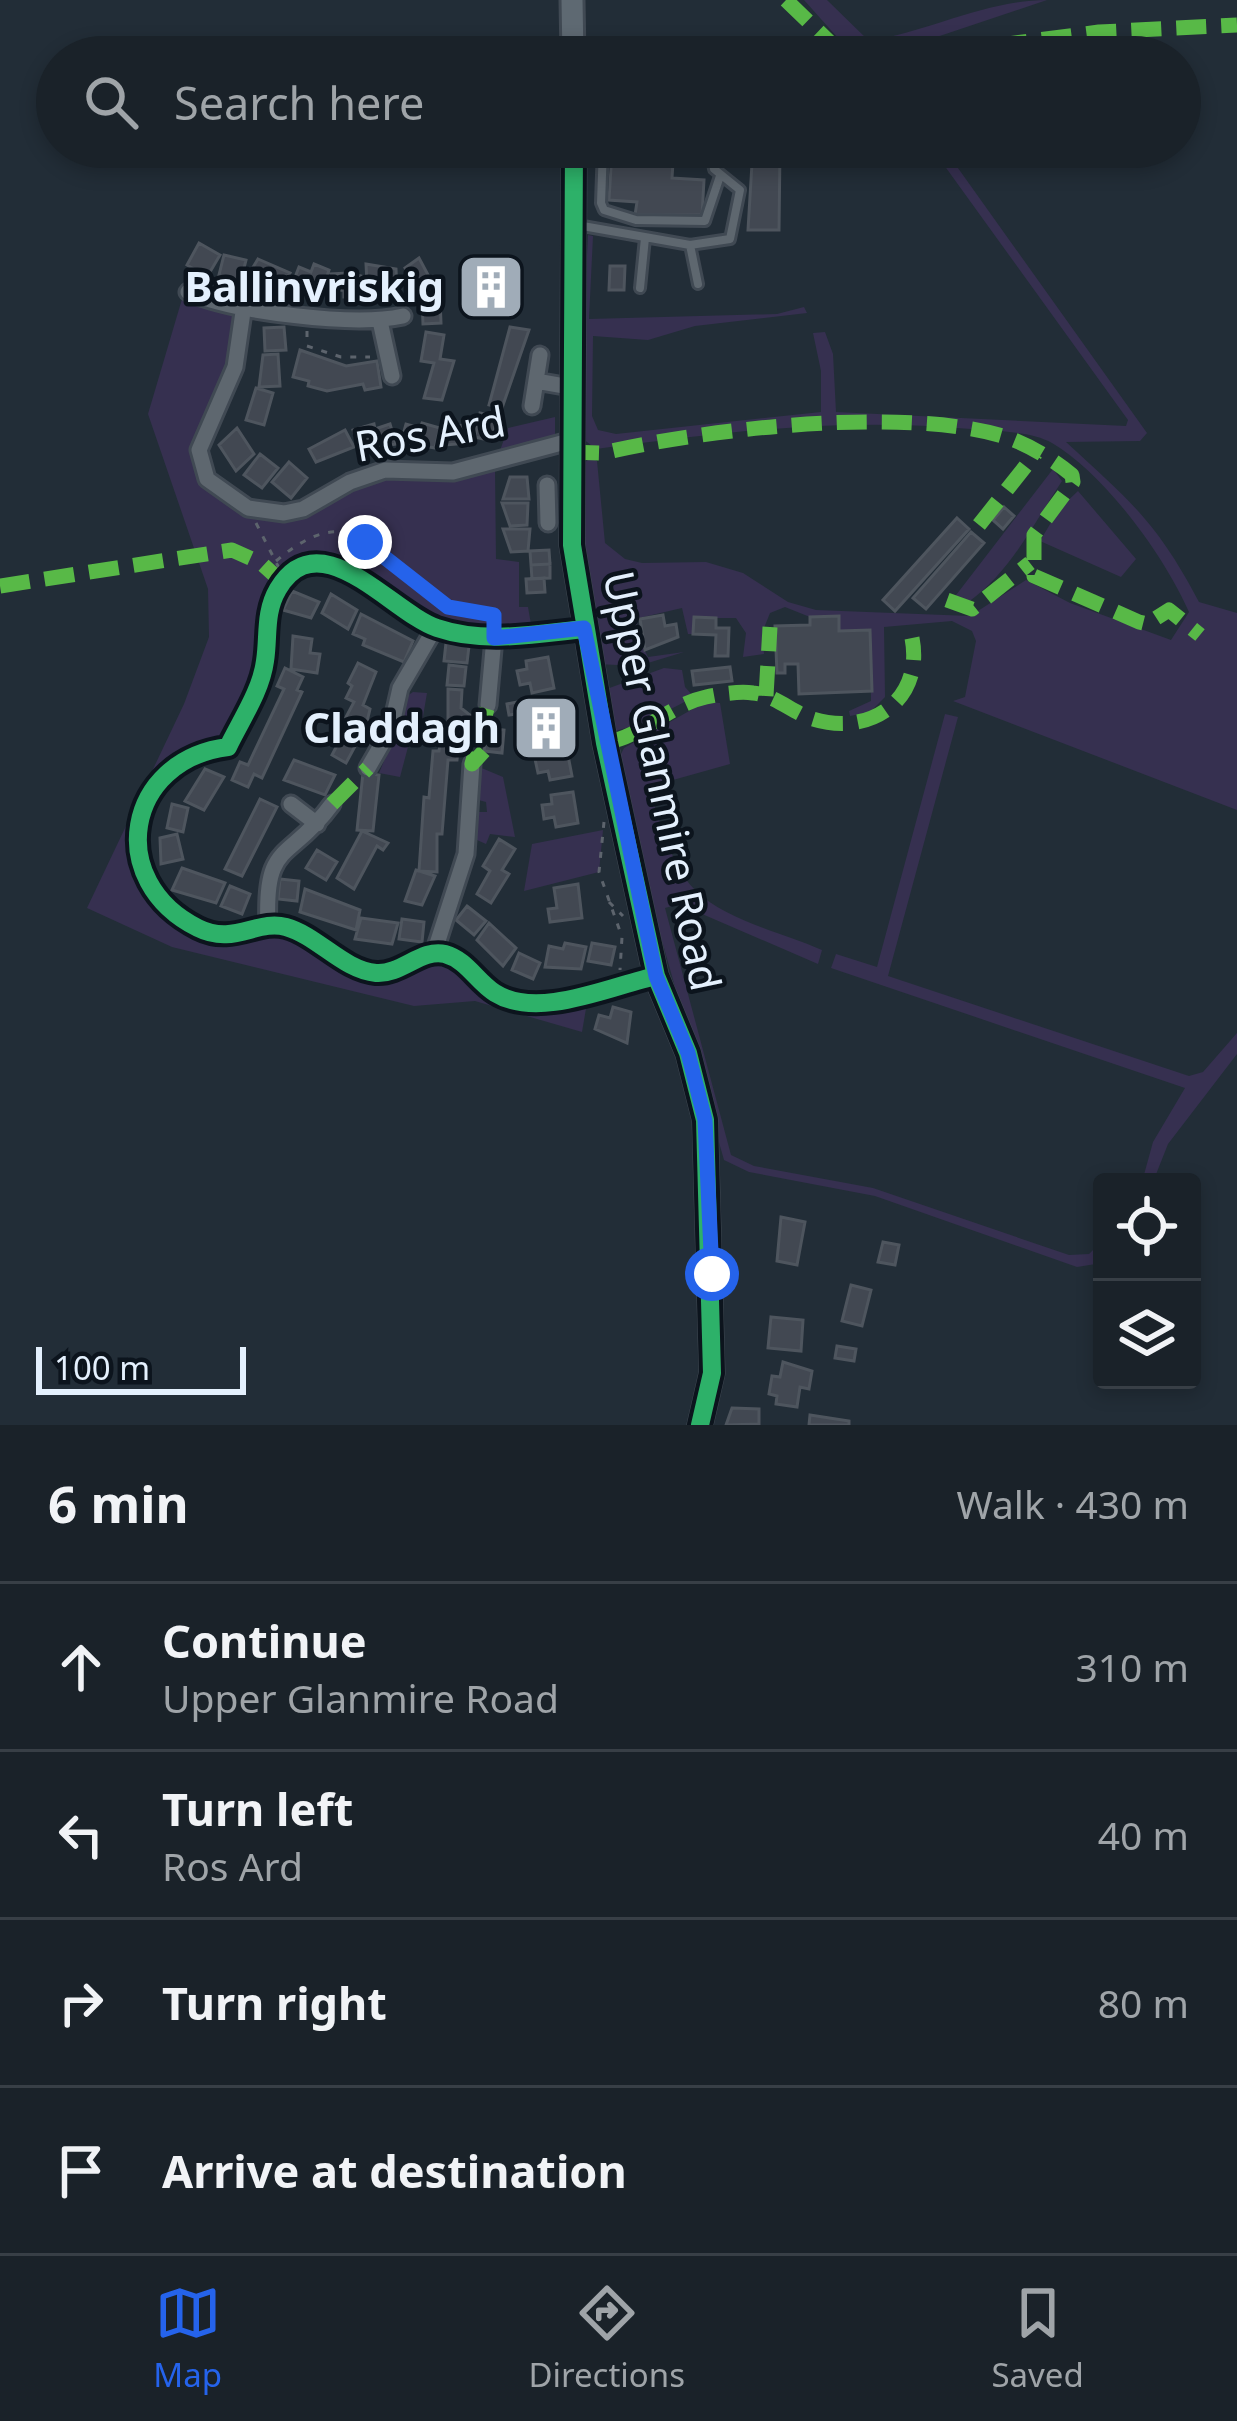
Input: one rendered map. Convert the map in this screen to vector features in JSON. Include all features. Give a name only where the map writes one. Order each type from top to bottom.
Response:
[{"type":"main road","points":[[572,0],[572,36]]},
{"type":"main road","name":"Upper Glanmire Road","points":[[574,168],[571,506],[584,628],[656,976],[699,1092],[710,1167],[712,1373],[700,1425]]},
{"type":"street","points":[[188,292],[243,312],[380,321],[403,316]]},
{"type":"street","points":[[243,312],[235,367],[199,450],[207,479],[255,510]]},
{"type":"street","name":"Ros Ard","points":[[380,321],[392,376]]},
{"type":"street","name":"Ros Ard","points":[[532,406],[540,355]]},
{"type":"street","name":"Ros Ard","points":[[536,381],[570,387]]},
{"type":"street","name":"Ros Ard","points":[[255,510],[303,508],[350,482],[385,470],[453,472],[569,440]]},
{"type":"street","points":[[547,485],[548,514],[571,506]]},
{"type":"street","points":[[584,628],[494,638],[435,628],[341,566],[315,564],[285,580],[272,601],[261,679],[228,746],[200,750],[170,768],[152,788],[136,842],[150,888],[183,920],[223,935],[248,935],[268,926],[306,936],[370,973],[389,973],[434,952],[462,962],[509,1000],[530,1004],[656,976]]},
{"type":"street","points":[[368,768],[391,728],[400,688],[435,628]]},
{"type":"street","points":[[488,705],[494,638]]},
{"type":"street","points":[[434,952],[466,854],[472,764]]},
{"type":"street","points":[[291,804],[317,824]]},
{"type":"street","points":[[268,926],[266,881],[274,860],[317,824],[332,804]]},
{"type":"lane","points":[[603,168],[604,210],[636,220],[705,221],[720,176],[718,168]]},
{"type":"lane","points":[[574,225],[690,245],[719,245],[734,232],[740,190],[720,176]]},
{"type":"lane","points":[[640,288],[644,238]]},
{"type":"lane","points":[[690,245],[698,284]]},
{"type":"path","points":[[305,313],[307,346],[315,351],[390,357]]},
{"type":"path","points":[[255,510],[253,518],[285,580]]},
{"type":"path","points":[[275,561],[312,535],[351,535],[448,607],[494,615],[494,638]]},
{"type":"shaded area","points":[[804,0],[827,0],[864,36],[836,36]]},
{"type":"shaded area","points":[[1047,0],[940,36],[889,36],[980,10]]},
{"type":"shaded area","points":[[946,168],[958,168],[1147,433],[1140,441],[1066,442],[1141,515],[1170,552],[1199,602],[1237,613],[1237,810],[953,701],[965,697],[976,641],[972,631],[952,621],[884,627],[885,697],[870,712],[850,716],[849,711],[871,701],[870,630],[839,631],[838,616],[810,617],[785,607],[770,613],[762,633],[764,654],[743,657],[746,633],[736,618],[695,618],[693,634],[688,634],[682,608],[639,618],[635,631],[648,657],[684,652],[638,666],[597,664],[580,532],[579,466],[591,458],[597,461],[605,543],[625,559],[706,562],[743,573],[788,602],[816,610],[970,616],[1026,580],[1070,603],[1171,640],[1189,612],[1131,518],[1092,475],[1044,439],[1013,432],[923,426],[829,426],[596,449],[578,435],[588,235],[593,236],[589,319],[777,314],[804,307],[807,313],[695,326],[648,340],[593,336],[592,416],[598,430],[616,434],[821,412],[821,371],[813,333],[825,332],[833,354],[836,412],[1126,426],[1128,420]]},
{"type":"shaded area","points":[[182,299],[236,317],[222,382],[194,449],[200,475],[218,495],[256,516],[379,477],[461,476],[495,469],[496,559],[519,562],[519,607],[528,607],[532,630],[449,622],[407,604],[337,560],[282,578],[261,679],[228,747],[193,754],[152,788],[137,842],[150,888],[210,933],[285,927],[369,972],[447,959],[508,1004],[588,997],[582,1032],[475,1001],[414,1006],[172,947],[87,908],[184,704],[209,637],[208,589],[148,414]]},
{"type":"shaded area","points":[[555,417],[555,441],[497,459],[508,428]]},
{"type":"shaded area","points":[[1053,469],[1062,481],[1009,562],[967,603],[953,599]]},
{"type":"shaded area","points":[[1078,491],[1136,559],[1121,577],[1040,541],[1059,509]]},
{"type":"shaded area","points":[[664,668],[682,670],[685,687],[694,697],[644,723],[615,731],[604,690]]},
{"type":"shaded area","points":[[413,692],[427,693],[418,746],[408,747],[400,777],[379,773],[401,720],[401,700]]},
{"type":"shaded area","points":[[705,702],[720,703],[730,764],[648,787],[672,855],[686,880],[707,900],[738,918],[822,950],[818,964],[679,904],[665,908],[731,1155],[754,1166],[873,1188],[1069,1255],[1093,1250],[1093,1264],[1077,1267],[875,1196],[749,1172],[724,1160],[653,909],[620,756],[624,748]]},
{"type":"shaded area","points":[[945,714],[958,717],[888,976],[1189,1076],[1203,1072],[1237,1033],[1237,1054],[1168,1144],[1157,1173],[1144,1173],[1153,1142],[1185,1088],[831,968],[836,954],[877,967]]},
{"type":"shaded area","points":[[472,764],[503,777],[515,837],[490,834],[486,844],[468,836],[471,812],[487,812],[486,802],[471,798]]},
{"type":"shaded area","points":[[603,830],[599,872],[524,891],[532,844]]},
{"type":"building","points":[[611,168],[673,168],[672,178],[704,180],[702,215],[635,215],[637,202],[609,200]]},
{"type":"building","points":[[752,168],[780,168],[779,230],[748,230]]},
{"type":"building","points":[[199,243],[220,255],[207,277],[187,265]]},
{"type":"building","points":[[224,255],[246,260],[240,284],[218,279]]},
{"type":"building","points":[[419,258],[434,286],[420,296],[405,268]]},
{"type":"building","points":[[258,259],[290,273],[278,294],[247,277]]},
{"type":"building","points":[[314,264],[329,270],[322,291],[292,285],[299,267],[311,272]]},
{"type":"building","points":[[366,264],[396,269],[397,291],[383,291],[382,283],[367,283]]},
{"type":"building","points":[[610,266],[625,266],[624,290],[609,290]]},
{"type":"building","name":"Ballinvriskig","points":[[482,273],[504,276],[499,307],[483,304],[481,315],[463,312],[466,297],[478,299]]},
{"type":"building","points":[[331,274],[361,276],[363,296],[344,297],[344,290],[332,291]]},
{"type":"building","points":[[440,298],[441,323],[423,324],[422,299]]},
{"type":"building","points":[[284,327],[286,350],[265,351],[264,328]]},
{"type":"building","points":[[510,327],[529,330],[502,408],[489,405]]},
{"type":"building","points":[[426,332],[444,335],[440,359],[454,361],[442,400],[424,398],[434,363],[421,361]]},
{"type":"building","points":[[300,350],[346,366],[377,361],[381,387],[365,390],[363,384],[327,391],[308,386],[309,381],[293,377]]},
{"type":"building","points":[[278,354],[280,386],[259,387],[263,355]]},
{"type":"building","points":[[256,388],[273,393],[264,425],[246,420]]},
{"type":"building","points":[[480,413],[497,417],[492,441],[475,437]]},
{"type":"building","points":[[422,423],[440,428],[435,448],[401,442],[406,424],[420,428]]},
{"type":"building","points":[[374,424],[375,429],[390,424],[396,444],[359,450],[353,430]]},
{"type":"building","points":[[468,425],[470,443],[446,445],[445,426]]},
{"type":"building","points":[[237,428],[254,454],[236,471],[219,445]]},
{"type":"building","points":[[345,430],[354,447],[316,462],[309,449]]},
{"type":"building","points":[[260,454],[278,468],[262,488],[244,475]]},
{"type":"building","points":[[289,462],[307,478],[291,498],[272,482]]},
{"type":"building","points":[[510,477],[527,477],[529,499],[503,499]]},
{"type":"building","points":[[502,503],[528,503],[527,525],[510,526]]},
{"type":"building","points":[[1004,507],[1014,516],[1003,529],[993,520]]},
{"type":"building","points":[[957,518],[969,529],[895,611],[883,600]]},
{"type":"building","points":[[503,529],[530,529],[528,551],[511,552]]},
{"type":"building","points":[[971,532],[984,543],[926,609],[913,598]]},
{"type":"building","points":[[549,550],[550,564],[531,565],[530,551]]},
{"type":"building","points":[[550,564],[550,578],[532,579],[531,565]]},
{"type":"building","points":[[544,578],[545,592],[527,593],[526,579]]},
{"type":"building","points":[[292,591],[319,602],[311,618],[283,610]]},
{"type":"building","points":[[331,594],[357,610],[348,629],[322,613]]},
{"type":"building","points":[[361,614],[413,641],[404,662],[363,645],[365,639],[353,634]]},
{"type":"building","points":[[663,615],[665,626],[676,624],[678,637],[645,650],[640,619]]},
{"type":"building","points":[[839,616],[839,631],[870,630],[872,691],[799,694],[798,664],[785,664],[785,673],[777,673],[775,626],[810,625],[810,617]]},
{"type":"building","points":[[694,617],[716,618],[716,628],[729,628],[728,656],[715,656],[716,635],[693,634]]},
{"type":"building","points":[[293,636],[312,639],[310,653],[320,654],[317,673],[291,669]]},
{"type":"building","points":[[446,643],[469,646],[467,663],[444,661]]},
{"type":"building","points":[[548,657],[554,688],[532,693],[530,683],[520,685],[517,671],[527,669],[526,661]]},
{"type":"building","points":[[358,663],[376,672],[363,705],[370,709],[366,726],[346,763],[332,755],[350,721],[345,719],[354,702],[346,698],[352,686],[348,683]]},
{"type":"building","points":[[449,665],[466,667],[464,686],[447,685]]},
{"type":"building","points":[[730,667],[732,681],[694,685],[692,671]]},
{"type":"building","points":[[285,668],[303,677],[297,690],[302,692],[262,778],[254,774],[248,787],[232,780],[240,762],[248,765],[284,689],[277,686]]},
{"type":"building","points":[[448,689],[462,690],[461,708],[470,715],[465,740],[448,738]]},
{"type":"building","points":[[527,700],[529,712],[509,715],[507,704]]},
{"type":"building","name":"Claddagh","points":[[556,706],[558,736],[538,739],[532,711]]},
{"type":"building","points":[[487,728],[504,730],[502,753],[484,751]]},
{"type":"building","points":[[441,739],[459,740],[457,760],[448,760],[442,834],[437,834],[437,872],[419,871],[424,797],[429,798],[433,751],[439,751]]},
{"type":"building","points":[[566,745],[572,776],[550,780],[548,771],[538,773],[535,759],[545,757],[544,749]]},
{"type":"building","points":[[294,760],[335,775],[325,795],[284,780]]},
{"type":"building","points":[[205,769],[224,777],[204,810],[185,801]]},
{"type":"building","points":[[363,773],[379,775],[373,831],[357,830]]},
{"type":"building","points":[[573,792],[578,823],[556,827],[554,817],[544,819],[542,805],[552,804],[551,795]]},
{"type":"building","points":[[260,799],[277,807],[242,876],[225,869]]},
{"type":"building","points":[[172,804],[188,808],[183,832],[167,828]]},
{"type":"building","points":[[362,831],[388,843],[383,850],[377,846],[354,889],[337,878]]},
{"type":"building","points":[[177,834],[183,859],[161,864],[160,838]]},
{"type":"building","points":[[499,839],[515,849],[502,870],[509,874],[491,903],[477,894],[490,871],[483,866]]},
{"type":"building","points":[[317,850],[337,862],[326,880],[306,868]]},
{"type":"building","points":[[182,868],[225,883],[216,903],[172,890]]},
{"type":"building","points":[[416,870],[435,876],[422,905],[405,901]]},
{"type":"building","points":[[280,879],[299,881],[297,901],[278,899]]},
{"type":"building","points":[[578,884],[582,918],[550,922],[548,909],[557,908],[554,888]]},
{"type":"building","points":[[230,886],[250,894],[242,914],[221,906]]},
{"type":"building","points":[[305,889],[360,910],[356,930],[300,912]]},
{"type":"building","points":[[467,906],[486,921],[474,935],[456,920]]},
{"type":"building","points":[[361,918],[398,923],[392,944],[355,939]]},
{"type":"building","points":[[402,919],[424,922],[422,942],[399,939]]},
{"type":"building","points":[[489,923],[516,948],[503,966],[477,940]]},
{"type":"building","points":[[565,943],[586,947],[581,969],[545,967],[549,946],[563,949]]},
{"type":"building","points":[[592,943],[615,947],[611,965],[588,961]]},
{"type":"building","points":[[519,953],[540,963],[533,979],[512,970]]},
{"type":"building","points":[[613,1007],[631,1012],[627,1043],[595,1029],[599,1015],[610,1018]]},
{"type":"building","points":[[781,1217],[805,1222],[797,1265],[777,1261]]},
{"type":"building","points":[[883,1242],[899,1245],[895,1265],[878,1262]]},
{"type":"building","points":[[851,1285],[871,1290],[862,1326],[842,1321]]},
{"type":"building","points":[[771,1317],[803,1320],[801,1351],[768,1348]]},
{"type":"building","points":[[837,1346],[856,1349],[854,1361],[835,1358]]},
{"type":"building","points":[[783,1362],[812,1371],[809,1389],[800,1387],[797,1407],[776,1404],[777,1396],[769,1394],[772,1376],[780,1377]]},
{"type":"building","points":[[732,1408],[759,1409],[759,1424],[726,1425]]},
{"type":"building","points":[[810,1415],[849,1421],[849,1425],[809,1425]]},
{"type":"marked path","points":[[786,0],[823,36]]},
{"type":"marked path","points":[[1068,36],[1237,25]]},
{"type":"marked path","points":[[569,452],[603,453],[750,429],[864,422],[968,428],[1009,438],[1072,475],[1073,482],[1034,535],[1034,576],[1139,622],[1147,624],[1169,610],[1200,635]]},
{"type":"marked path","points":[[979,525],[1036,453]]},
{"type":"marked path","points":[[0,586],[232,550],[261,563],[282,582]]},
{"type":"marked path","points":[[947,600],[972,609],[1030,563]]},
{"type":"marked path","points":[[766,696],[770,627]]},
{"type":"marked path","points":[[605,743],[693,701],[730,693],[761,694],[813,719],[834,723],[873,717],[889,708],[910,679],[912,638]]},
{"type":"marked path","points":[[484,751],[472,764],[488,705]]},
{"type":"marked path","points":[[332,804],[368,768]]},
{"type":"cycle path","points":[[574,168],[572,545],[605,743],[656,976],[688,1053],[705,1120],[712,1373],[700,1425]]},
{"type":"cycle path","points":[[584,629],[510,636],[455,633],[419,619],[335,567],[314,563],[295,570],[274,598],[263,672],[228,747],[193,757],[167,774],[148,798],[139,825],[139,854],[149,882],[168,907],[198,928],[223,934],[286,927],[364,971],[385,973],[428,955],[445,954],[460,961],[495,993],[532,1003],[575,998],[656,976]]},
{"type":"place","name":"Ballinvriskig","points":[[491,287]]},
{"type":"place","name":"Claddagh","points":[[546,728]]},
{"type":"route","points":[[365,542],[448,607],[494,615],[494,638],[584,628],[656,976],[688,1053],[705,1120],[712,1274]]}]
